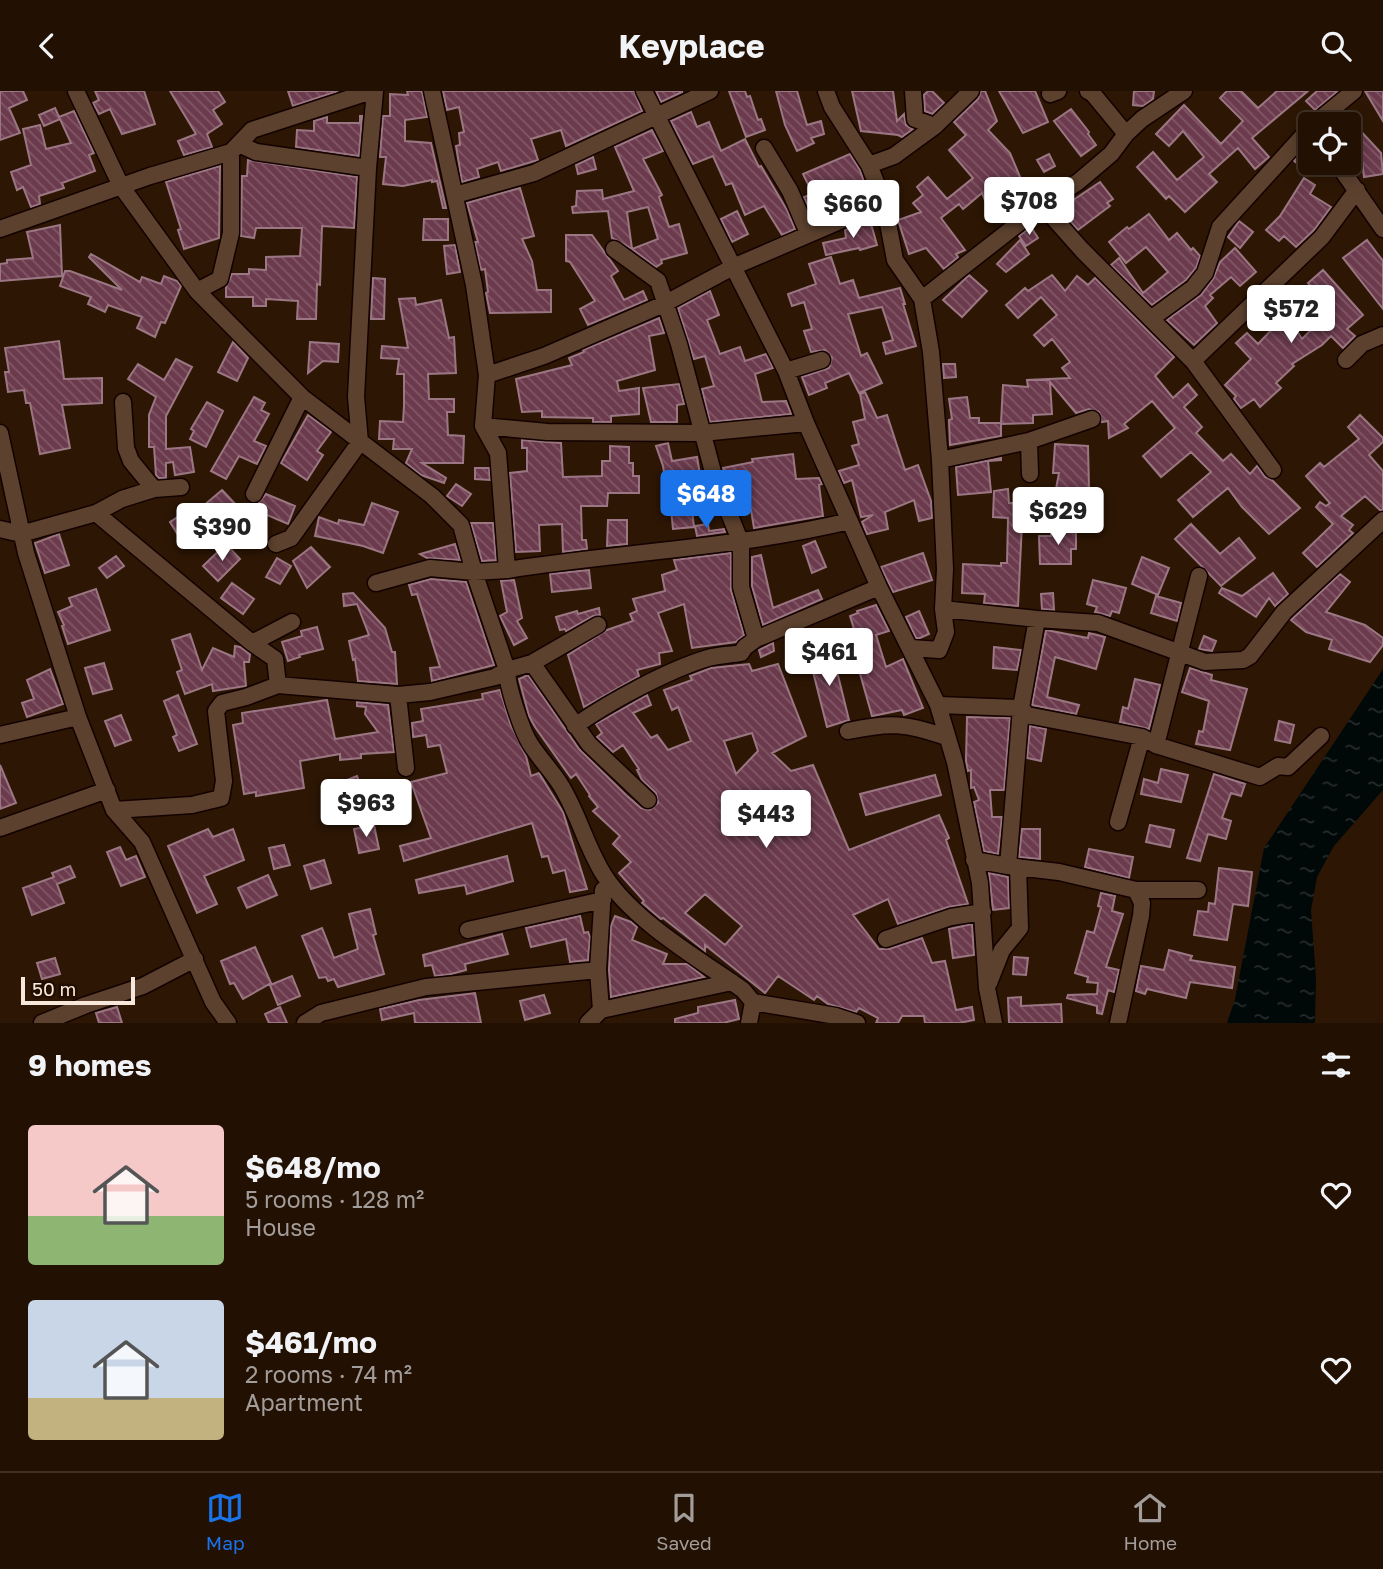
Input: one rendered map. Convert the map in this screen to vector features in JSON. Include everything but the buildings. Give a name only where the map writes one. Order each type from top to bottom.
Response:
[{"type":"street","points":[[76,91],[121,186],[197,291],[302,397],[432,496],[461,525],[507,670],[507,680],[530,744],[561,785],[602,872],[613,888],[639,915],[743,990],[753,1003],[858,1023]]},
{"type":"street","points":[[0,229],[121,186],[231,152],[252,130],[373,91],[356,397],[360,442],[291,538],[276,544]]},
{"type":"street","points":[[432,91],[474,285],[487,375],[483,426],[498,453],[507,570]]},
{"type":"street","points":[[644,91],[786,371],[806,423],[879,587],[937,705],[955,762],[980,883],[987,988],[993,1023]]},
{"type":"street","points":[[455,195],[534,173],[710,91]]},
{"type":"street","points":[[826,91],[832,107],[869,165],[884,202],[895,260],[922,299],[931,352],[946,569],[943,609],[946,632],[939,650],[911,648]]},
{"type":"street","points":[[913,91],[915,119],[935,126]]},
{"type":"street","points":[[1088,91],[1126,134]]},
{"type":"street","points":[[922,299],[1042,205],[1078,182],[1111,154],[1142,119],[1184,91]]},
{"type":"street","points":[[1329,112],[1354,91]]},
{"type":"street","points":[[869,165],[894,156],[935,126],[966,92]]},
{"type":"street","points":[[244,140],[243,146],[256,152],[368,168]]},
{"type":"street","points":[[1152,319],[1193,289],[1205,273],[1220,227],[1298,141]]},
{"type":"street","points":[[764,148],[790,191],[808,233]]},
{"type":"street","points":[[197,291],[220,279],[231,233],[231,152]]},
{"type":"street","points":[[1345,175],[1383,229]]},
{"type":"street","points":[[1193,361],[1322,237],[1356,190]]},
{"type":"street","points":[[487,375],[544,356],[664,304],[733,267],[884,202]]},
{"type":"street","points":[[1042,205],[1193,361],[1273,470]]},
{"type":"street","points":[[614,249],[658,281],[679,344],[714,476],[741,543],[741,587],[755,639]]},
{"type":"street","points":[[1346,360],[1362,344],[1383,335]]},
{"type":"street","points":[[786,371],[822,361]]},
{"type":"street","points":[[254,494],[302,397]]},
{"type":"street","points":[[123,402],[131,461],[155,489]]},
{"type":"street","points":[[940,460],[1029,440],[1092,419]]},
{"type":"street","points":[[483,426],[547,432],[702,433],[806,423]]},
{"type":"street","points":[[0,433],[21,534],[78,717],[114,810],[142,842],[213,1002],[228,1023]]},
{"type":"street","points":[[1029,440],[1030,474]]},
{"type":"street","points":[[0,529],[21,534],[96,513],[122,499],[155,489],[181,487]]},
{"type":"street","points":[[96,513],[252,643],[275,659],[278,685]]},
{"type":"street","points":[[943,609],[1098,623],[1205,662],[1243,660],[1251,656],[1284,612],[1383,520]]},
{"type":"street","points":[[376,583],[430,568],[474,572],[507,570],[741,543],[850,521]]},
{"type":"street","points":[[1118,821],[1179,653],[1199,576]]},
{"type":"street","points":[[575,726],[674,673],[709,657],[741,653],[755,639],[879,587]]},
{"type":"street","points":[[987,988],[1002,950],[1020,928],[1013,867],[1020,708],[1037,619]]},
{"type":"street","points":[[252,643],[292,622]]},
{"type":"street","points":[[114,810],[192,805],[222,798],[223,781],[216,711],[222,703],[278,685],[398,695],[430,692],[495,677],[507,670],[532,663],[598,625]]},
{"type":"street","points":[[532,663],[589,744],[648,800]]},
{"type":"street","points":[[398,695],[406,768]]},
{"type":"street","points":[[937,705],[1020,708],[1027,715],[1149,741],[1260,777],[1278,766],[1288,767],[1321,736]]},
{"type":"street","points":[[0,735],[78,717]]},
{"type":"street","points":[[848,731],[884,723],[913,726],[946,737]]},
{"type":"street","points":[[0,828],[107,790]]},
{"type":"street","points":[[974,860],[1059,871],[1136,890],[1198,890]]},
{"type":"street","points":[[601,1010],[598,970],[603,899],[602,872]]},
{"type":"street","points":[[1118,1023],[1141,916],[1142,903],[1136,890]]},
{"type":"street","points":[[468,930],[603,899]]},
{"type":"street","points":[[886,939],[950,917],[983,912]]},
{"type":"street","points":[[42,1023],[142,986],[195,959]]},
{"type":"street","points":[[305,1023],[321,1013],[426,988],[598,970]]},
{"type":"street","points":[[588,1023],[601,1010],[732,982]]},
{"type":"street","points":[[749,1023],[753,1003]]},
{"type":"water","points":[[1383,669],[1383,790],[1334,846],[1317,877],[1311,910],[1316,978],[1315,1023],[1227,1023],[1235,999],[1264,848]]}]
